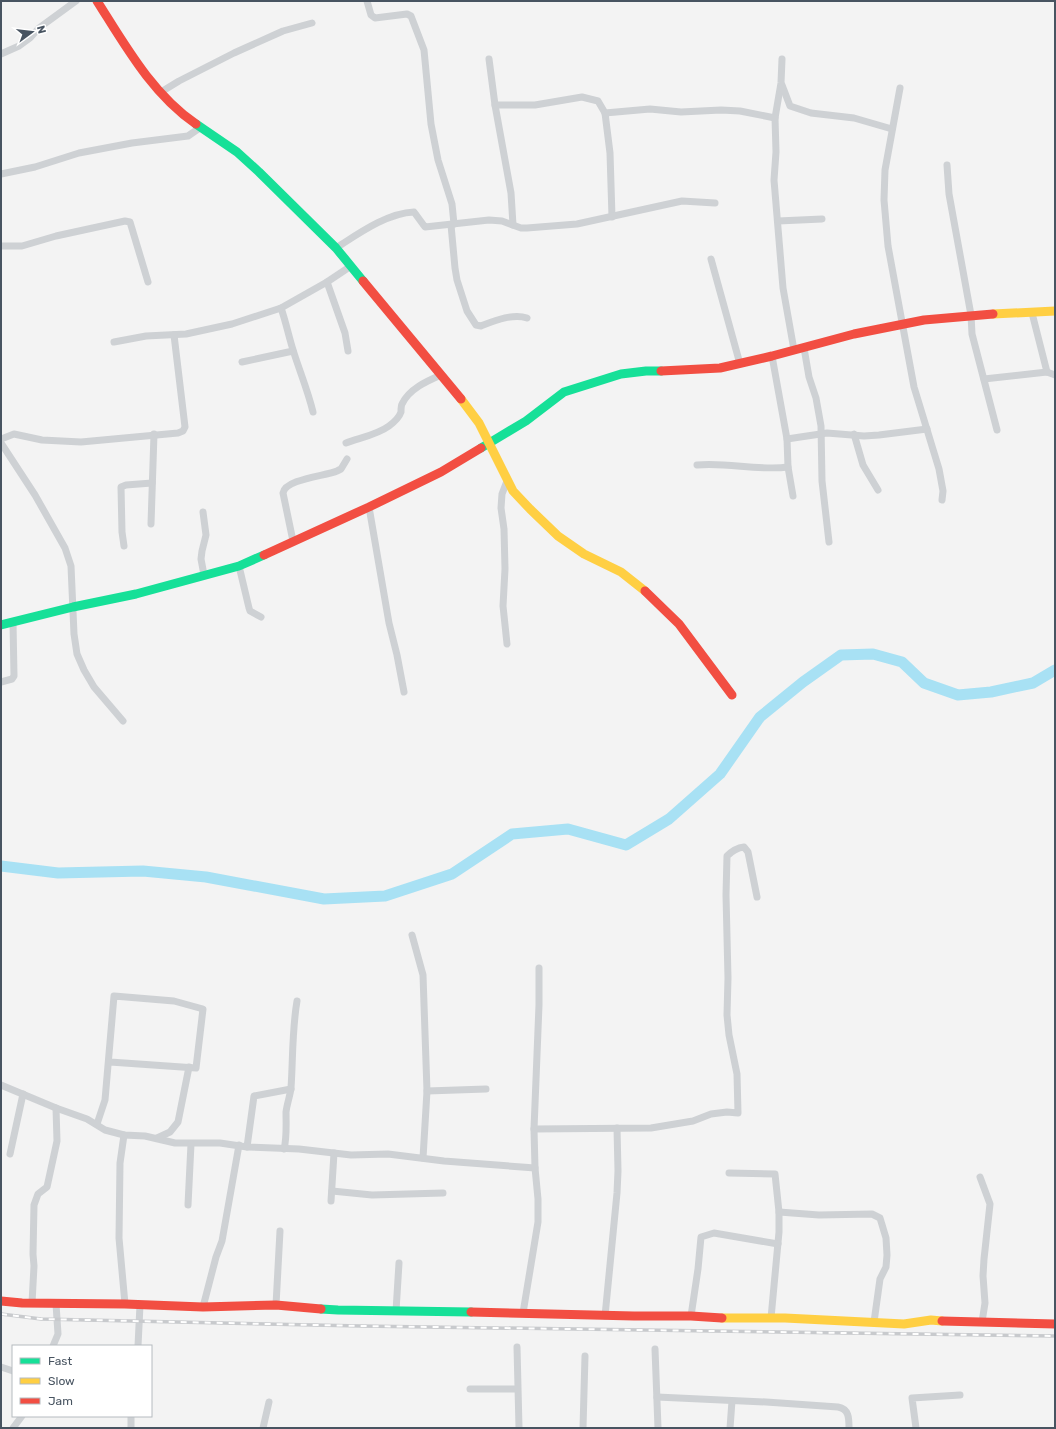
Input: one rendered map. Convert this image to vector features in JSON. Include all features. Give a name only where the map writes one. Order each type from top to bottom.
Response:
[{"type":"street","points":[[1,54],[20,46],[39,28],[76,1]]},
{"type":"street","points":[[97,1],[141,69],[171,103],[201,127],[237,152],[336,248],[469,408],[479,423],[507,481],[530,509],[558,536],[584,554],[621,572],[644,590],[678,624],[732,695]]},
{"type":"street","points":[[367,1],[371,15],[374,18],[407,14],[411,16],[424,50],[431,117],[438,160],[452,204],[457,280],[473,322],[476,325],[481,326],[514,317],[523,316],[527,318]]},
{"type":"street","points":[[162,92],[185,77],[240,50],[283,31],[312,23]]},
{"type":"street","points":[[489,59],[495,105],[511,193],[513,225]]},
{"type":"street","points":[[782,60],[782,83],[775,118],[776,152],[774,180],[783,288],[794,350]]},
{"type":"street","points":[[782,83],[790,106],[811,113],[854,118],[892,129]]},
{"type":"street","points":[[900,88],[884,170],[884,200],[888,246],[914,387],[939,469],[943,491],[942,500]]},
{"type":"street","points":[[495,105],[535,104],[582,97],[598,101],[604,113],[610,153],[612,217]]},
{"type":"street","points":[[604,113],[650,109],[681,112],[721,110],[740,111],[775,118]]},
{"type":"street","points":[[1,174],[35,167],[79,153],[132,143],[188,136],[201,127]]},
{"type":"street","points":[[947,165],[949,194],[971,315],[972,334],[997,430]]},
{"type":"street","points":[[336,248],[371,226],[407,212],[414,212],[424,227],[489,220],[502,221],[521,228],[577,224],[682,201],[715,203]]},
{"type":"street","points":[[778,221],[822,218]]},
{"type":"street","points":[[1,246],[22,246],[56,236],[125,221],[130,222],[148,282]]},
{"type":"street","points":[[711,259],[740,364]]},
{"type":"street","points":[[114,342],[146,336],[174,335],[232,324],[281,308],[327,282],[351,266]]},
{"type":"street","points":[[327,282],[345,333],[348,351]]},
{"type":"street","points":[[281,308],[288,328],[293,351],[307,386],[313,412]]},
{"type":"street","points":[[1,625],[73,607],[136,594],[238,566],[369,507],[441,472],[526,421],[564,392],[580,386],[621,374],[646,370],[707,369],[740,364],[854,334],[924,320],[971,315],[1055,311]]},
{"type":"street","points":[[1032,313],[1047,372]]},
{"type":"street","points":[[1,439],[14,434],[42,440],[81,442],[154,434],[178,433],[183,431],[185,427],[174,335]]},
{"type":"street","points":[[804,348],[809,377],[816,398],[821,434],[822,481],[830,542]]},
{"type":"street","points":[[242,362],[293,351]]},
{"type":"street","points":[[772,356],[787,439],[788,467],[793,496]]},
{"type":"street","points":[[984,379],[1047,372],[1055,376]]},
{"type":"street","points":[[346,443],[389,426],[398,417],[401,405],[407,396],[429,380],[441,375]]},
{"type":"street","points":[[787,439],[821,434],[854,434],[864,436],[879,435],[927,429]]},
{"type":"street","points":[[151,524],[154,434]]},
{"type":"street","points":[[854,434],[863,465],[878,490]]},
{"type":"street","points":[[1,443],[35,495],[66,548],[71,566],[76,647],[84,670],[94,687],[123,721]]},
{"type":"street","points":[[293,541],[283,489],[286,486],[301,480],[337,471],[341,469],[346,459]]},
{"type":"street","points":[[697,465],[719,464],[765,468],[788,467]]},
{"type":"street","points":[[507,481],[502,494],[501,508],[504,528],[505,569],[503,606],[507,644]]},
{"type":"street","points":[[124,546],[122,532],[121,487],[126,485],[152,483]]},
{"type":"street","points":[[369,507],[389,624],[404,692]]},
{"type":"street","points":[[202,512],[206,535],[202,551],[204,575]]},
{"type":"street","points":[[238,566],[250,611],[261,617]]},
{"type":"street","points":[[1,682],[12,679],[14,676],[13,622]]},
{"type":"street","points":[[534,1129],[651,1128],[694,1121],[710,1114],[727,1112],[738,1113],[737,1074],[729,1035],[727,1015],[728,978],[726,895],[727,856],[738,848],[744,847],[748,852],[757,898]]},
{"type":"street","points":[[412,935],[423,975],[428,1091],[423,1158]]},
{"type":"street","points":[[523,1313],[538,1222],[534,1129],[539,968]]},
{"type":"street","points":[[96,1124],[105,1100],[110,1062],[114,996],[174,1001],[203,1009],[196,1068],[110,1062]]},
{"type":"street","points":[[284,1149],[286,1143],[286,1111],[291,1088],[293,1029],[297,1001]]},
{"type":"street","points":[[157,1138],[170,1132],[178,1122],[189,1067]]},
{"type":"street","points":[[1,1085],[87,1119],[105,1130],[124,1135],[145,1136],[176,1143],[220,1143],[247,1147],[299,1149],[334,1153],[367,1155],[388,1154],[535,1168]]},
{"type":"street","points":[[247,1147],[254,1096],[291,1088]]},
{"type":"street","points":[[428,1091],[486,1089]]},
{"type":"street","points":[[10,1154],[23,1094]]},
{"type":"street","points":[[32,1304],[34,1266],[32,1254],[34,1205],[38,1194],[47,1187],[57,1141],[56,1108]]},
{"type":"street","points":[[605,1316],[617,1192],[618,1128]]},
{"type":"street","points":[[124,1135],[120,1163],[119,1238],[125,1304]]},
{"type":"street","points":[[188,1205],[191,1144]]},
{"type":"street","points":[[203,1307],[216,1257],[222,1241],[239,1145]]},
{"type":"street","points":[[331,1201],[334,1153]]},
{"type":"street","points":[[729,1173],[775,1174],[779,1212],[778,1244],[771,1318]]},
{"type":"street","points":[[980,1177],[990,1204],[984,1259],[983,1276],[985,1303],[982,1322]]},
{"type":"street","points":[[332,1191],[372,1195],[443,1193]]},
{"type":"street","points":[[779,1212],[819,1215],[872,1214],[880,1218],[886,1238],[887,1255],[886,1267],[880,1279],[874,1322]]},
{"type":"street","points":[[276,1305],[280,1231]]},
{"type":"street","points":[[691,1316],[701,1237],[714,1233],[778,1244]]},
{"type":"street","points":[[396,1311],[399,1262]]},
{"type":"street","points":[[1,1301],[32,1304],[125,1304],[203,1307],[276,1305],[338,1310],[605,1316],[691,1316],[710,1318],[771,1318],[904,1324],[931,1320],[1055,1324]]},
{"type":"street","points":[[53,1345],[58,1334],[56,1304]]},
{"type":"street","points":[[138,1345],[140,1305]]},
{"type":"street","points":[[517,1347],[519,1428]]},
{"type":"street","points":[[655,1349],[658,1428]]},
{"type":"street","points":[[583,1428],[584,1356]]},
{"type":"street","points":[[1,1367],[12,1371]]},
{"type":"street","points":[[470,1389],[517,1389]]},
{"type":"street","points":[[916,1428],[912,1398],[960,1395]]},
{"type":"street","points":[[657,1397],[838,1407],[843,1408],[847,1412],[849,1418],[849,1428]]},
{"type":"street","points":[[730,1428],[732,1401]]},
{"type":"street","points":[[263,1428],[269,1402]]},
{"type":"street","points":[[13,1428],[21,1417]]},
{"type":"street","points":[[131,1417],[131,1428]]},
{"type":"waterway","points":[[1,866],[58,873],[143,871],[206,877],[324,899],[385,896],[452,874],[512,834],[568,829],[626,845],[669,819],[720,774],[760,717],[803,682],[841,655],[873,654],[902,662],[924,683],[958,695],[991,692],[1033,683],[1055,670]]},
{"type":"railway","points":[[1,1314],[41,1319],[361,1326],[1055,1336]]},
{"type":"traffic: fast","points":[[196,124],[237,152],[259,172],[336,248],[363,281]]},
{"type":"traffic: fast","points":[[481,448],[526,421],[564,392],[621,374],[661,371]]},
{"type":"traffic: fast","points":[[1,625],[73,607],[136,594],[239,566],[264,555]]},
{"type":"traffic: fast","points":[[321,1309],[471,1312]]},
{"type":"traffic: slow","points":[[993,314],[1055,311]]},
{"type":"traffic: slow","points":[[461,399],[479,423],[513,491],[530,509],[558,536],[584,554],[621,572],[645,591]]},
{"type":"traffic: slow","points":[[722,1318],[785,1318],[904,1324],[931,1320],[942,1321]]},
{"type":"traffic: jam","points":[[97,1],[140,68],[166,98],[180,112],[196,124]]},
{"type":"traffic: jam","points":[[363,281],[461,399]]},
{"type":"traffic: jam","points":[[661,371],[720,368],[854,334],[924,320],[993,314]]},
{"type":"traffic: jam","points":[[264,555],[441,472],[481,448]]},
{"type":"traffic: jam","points":[[645,591],[679,624],[732,695]]},
{"type":"traffic: jam","points":[[1,1301],[22,1303],[125,1304],[203,1307],[276,1305],[321,1309]]},
{"type":"traffic: jam","points":[[471,1312],[691,1316],[722,1318]]},
{"type":"traffic: jam","points":[[942,1321],[1055,1324]]}]
